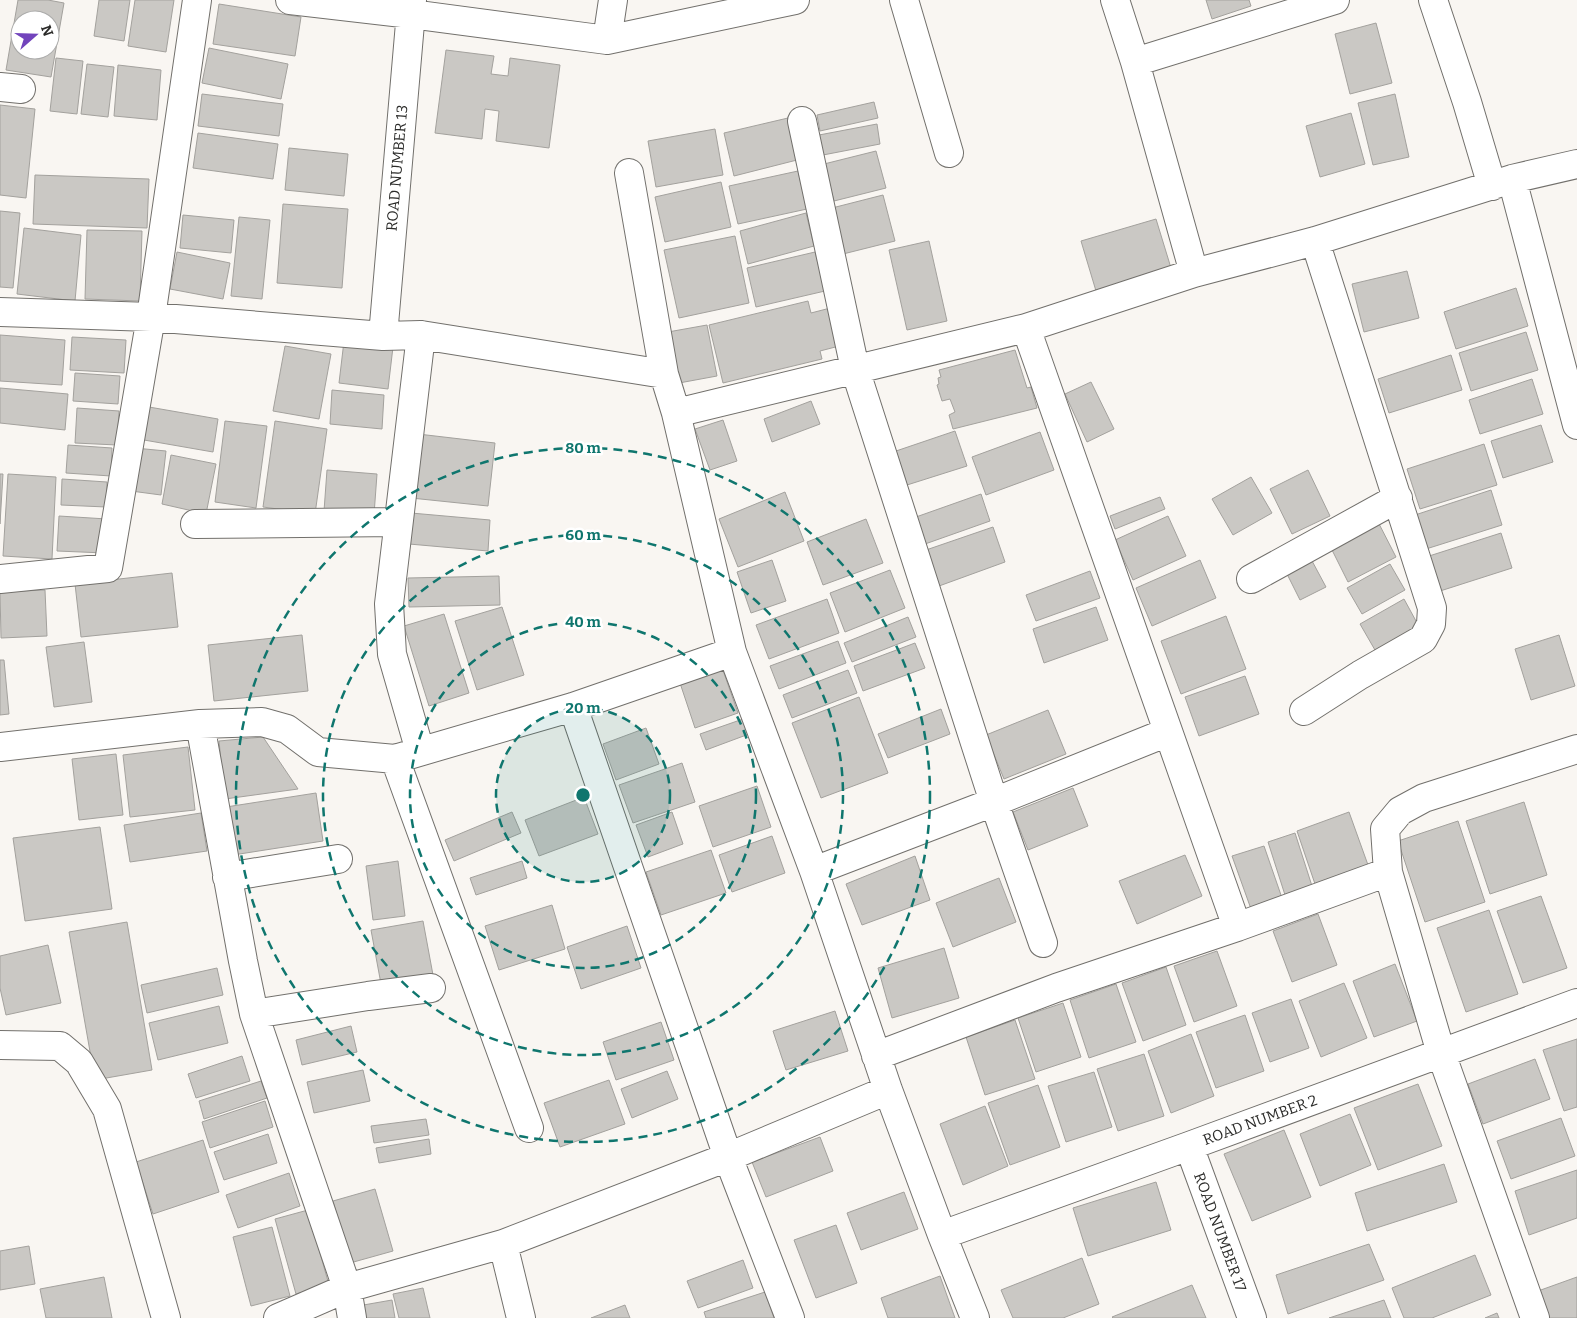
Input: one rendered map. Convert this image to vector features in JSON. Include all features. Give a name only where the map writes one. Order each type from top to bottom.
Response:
[{"type":"street","points":[[0,578],[108,568],[151,317],[198,0]]},
{"type":"street","points":[[290,0],[411,7],[607,40],[795,0]]},
{"type":"street","points":[[607,40],[613,0]]},
{"type":"street","points":[[904,0],[948,153]]},
{"type":"street","points":[[1115,0],[1135,62],[1194,273]]},
{"type":"street","points":[[1433,0],[1467,102],[1502,182],[1577,425]]},
{"type":"street","points":[[1135,62],[1328,1]]},
{"type":"street","name":"ROAD NUMBER 13","points":[[383,336],[411,7]]},
{"type":"street","points":[[802,121],[855,369],[994,802],[1043,943]]},
{"type":"street","points":[[676,413],[1026,328],[1194,273],[1315,241],[1502,182],[1577,164]]},
{"type":"street","points":[[629,173],[664,374],[676,413],[732,652],[814,871],[888,1090],[975,1318]]},
{"type":"street","points":[[1304,711],[1360,675],[1423,639],[1431,624],[1432,608],[1315,241]]},
{"type":"street","points":[[0,312],[151,317],[383,336],[421,335],[664,374]]},
{"type":"street","points":[[1026,328],[1237,927]]},
{"type":"street","points":[[421,335],[389,604],[392,654],[407,755],[529,1128]]},
{"type":"street","points":[[1251,579],[1398,498]]},
{"type":"street","points":[[195,524],[398,522]]},
{"type":"street","points":[[0,747],[200,724],[262,722],[286,729],[318,752],[407,755],[573,707],[732,652]]},
{"type":"street","points":[[573,707],[728,1157],[790,1318]]},
{"type":"street","points":[[200,724],[254,1014],[347,1288],[352,1318]]},
{"type":"street","points":[[814,871],[994,802],[1168,732]]},
{"type":"street","points":[[1535,1318],[1441,1053],[1388,872],[1385,829],[1400,811],[1424,798],[1577,749]]},
{"type":"street","points":[[227,876],[338,859]]},
{"type":"street","points":[[876,1056],[1056,988],[1237,927],[1388,872]]},
{"type":"street","points":[[254,1014],[432,988]]},
{"type":"street","name":"ROAD NUMBER 2","points":[[942,1235],[1577,1003]]},
{"type":"street","points":[[0,1045],[60,1046],[79,1062],[84,1070],[107,1109],[166,1318]]},
{"type":"street","points":[[278,1318],[347,1288],[503,1244],[728,1157],[888,1090]]},
{"type":"street","name":"ROAD NUMBER 17","points":[[1189,1146],[1252,1318]]},
{"type":"street","points":[[503,1244],[521,1318]]},
{"type":"building","points":[[18,0],[48,0],[64,3],[60,26],[60,10],[16,10]]},
{"type":"building","points":[[99,0],[130,0],[124,41],[94,36]]},
{"type":"building","points":[[135,0],[174,0],[166,52],[128,46]]},
{"type":"building","points":[[1206,0],[1249,0],[1251,6],[1212,19]]},
{"type":"building","points":[[219,4],[301,17],[295,56],[213,44]]},
{"type":"building","points":[[1376,23],[1392,83],[1350,94],[1335,34]]},
{"type":"building","points":[[10,47],[10,60],[54,60],[51,77],[6,70]]},
{"type":"building","points":[[209,48],[288,64],[281,99],[202,83]]},
{"type":"building","points":[[446,50],[494,56],[491,74],[508,76],[510,58],[560,65],[549,148],[496,141],[499,111],[485,109],[482,139],[435,133]]},
{"type":"building","points":[[60,58],[83,61],[77,114],[50,111],[56,60]]},
{"type":"building","points":[[87,64],[114,67],[108,117],[81,114]]},
{"type":"building","points":[[118,65],[161,70],[157,120],[114,116]]},
{"type":"building","points":[[202,94],[283,104],[279,136],[198,126]]},
{"type":"building","points":[[1395,94],[1409,157],[1373,165],[1358,103]]},
{"type":"building","points":[[874,102],[878,118],[820,131],[817,115]]},
{"type":"building","points":[[0,105],[35,109],[26,198],[0,195]]},
{"type":"building","points":[[1351,113],[1365,164],[1320,177],[1306,126]]},
{"type":"building","points":[[788,118],[797,160],[734,176],[724,133]]},
{"type":"building","points":[[877,124],[880,144],[823,155],[819,135]]},
{"type":"building","points":[[715,129],[723,175],[656,187],[648,141]]},
{"type":"building","points":[[198,133],[278,144],[273,179],[193,168]]},
{"type":"building","points":[[289,148],[348,154],[344,196],[285,190]]},
{"type":"building","points":[[876,151],[886,188],[834,201],[824,164]]},
{"type":"building","points":[[798,171],[807,209],[738,224],[729,186]]},
{"type":"building","points":[[35,175],[149,179],[147,228],[33,224]]},
{"type":"building","points":[[721,182],[731,227],[665,242],[655,197]]},
{"type":"building","points":[[883,195],[895,241],[843,254],[832,208]]},
{"type":"building","points":[[283,204],[348,209],[342,288],[277,283]]},
{"type":"building","points":[[0,211],[20,213],[13,288],[0,287]]},
{"type":"building","points":[[806,213],[814,246],[748,264],[740,231]]},
{"type":"building","points":[[183,215],[234,220],[231,253],[180,248]]},
{"type":"building","points":[[239,217],[270,220],[262,299],[231,296]]},
{"type":"building","points":[[1156,219],[1171,268],[1096,291],[1081,241]]},
{"type":"building","points":[[24,228],[81,235],[75,301],[17,294]]},
{"type":"building","points":[[87,230],[142,231],[140,301],[85,299]]},
{"type":"building","points":[[735,236],[749,303],[679,318],[664,250]]},
{"type":"building","points":[[929,241],[947,321],[907,330],[889,250]]},
{"type":"building","points":[[177,252],[230,263],[223,299],[170,289]]},
{"type":"building","points":[[815,252],[825,291],[756,307],[747,268]]},
{"type":"building","points":[[1407,271],[1419,318],[1364,332],[1352,284]]},
{"type":"building","points":[[1516,288],[1528,326],[1456,349],[1444,312]]},
{"type":"building","points":[[808,301],[811,313],[838,306],[847,344],[820,351],[822,359],[723,383],[709,325]]},
{"type":"building","points":[[707,325],[717,376],[679,383],[668,332]]},
{"type":"building","points":[[1526,332],[1538,370],[1471,391],[1459,353]]},
{"type":"building","points":[[0,335],[65,340],[62,385],[0,381]]},
{"type":"building","points":[[72,337],[126,340],[124,373],[70,370]]},
{"type":"building","points":[[344,341],[393,347],[388,389],[339,383]]},
{"type":"building","points":[[285,346],[331,354],[319,419],[273,411]]},
{"type":"building","points":[[1015,350],[1027,388],[1031,387],[1037,408],[953,429],[949,415],[955,412],[950,399],[942,401],[937,385],[939,384],[938,378],[941,377],[939,370]]},
{"type":"building","points":[[1451,355],[1462,390],[1389,413],[1378,379]]},
{"type":"building","points":[[75,373],[120,376],[118,404],[73,401]]},
{"type":"building","points":[[1532,379],[1543,414],[1480,434],[1469,400]]},
{"type":"building","points":[[1091,382],[1114,429],[1087,442],[1065,394]]},
{"type":"building","points":[[0,388],[68,394],[65,430],[0,423]]},
{"type":"building","points":[[332,390],[384,395],[382,429],[330,424]]},
{"type":"building","points":[[811,401],[820,424],[772,442],[764,419]]},
{"type":"building","points":[[149,407],[218,419],[213,452],[144,440]]},
{"type":"building","points":[[77,408],[119,411],[117,445],[75,443]]},
{"type":"building","points":[[723,420],[737,461],[710,470],[695,429]]},
{"type":"building","points":[[225,421],[267,426],[256,508],[215,502]]},
{"type":"building","points":[[275,421],[327,429],[315,514],[263,507]]},
{"type":"building","points":[[1541,425],[1553,462],[1503,478],[1491,441]]},
{"type":"building","points":[[955,431],[967,466],[907,485],[896,451]]},
{"type":"building","points":[[1040,432],[1054,470],[986,495],[972,457]]},
{"type":"building","points":[[418,434],[495,443],[488,506],[411,498]]},
{"type":"building","points":[[1484,444],[1497,485],[1420,509],[1407,469]]},
{"type":"building","points":[[68,445],[112,448],[111,476],[66,473]]},
{"type":"building","points":[[135,448],[166,451],[161,495],[131,491]]},
{"type":"building","points":[[171,455],[216,464],[206,514],[162,504]]},
{"type":"building","points":[[327,470],[377,474],[374,515],[324,511]]},
{"type":"building","points":[[1308,470],[1330,516],[1292,534],[1270,489]]},
{"type":"building","points":[[0,474],[3,474],[0,524]]},
{"type":"building","points":[[8,474],[56,477],[52,559],[3,556]]},
{"type":"building","points":[[1251,477],[1272,513],[1233,535],[1212,499]]},
{"type":"building","points":[[62,479],[107,482],[106,507],[61,505]]},
{"type":"building","points":[[1491,490],[1502,525],[1426,549],[1415,515]]},
{"type":"building","points":[[785,492],[804,541],[738,567],[719,519]]},
{"type":"building","points":[[981,494],[990,521],[925,544],[916,517]]},
{"type":"building","points":[[1160,497],[1165,509],[1115,529],[1110,516]]},
{"type":"building","points":[[411,513],[490,520],[488,551],[409,544]]},
{"type":"building","points":[[59,516],[107,519],[105,553],[57,551]]},
{"type":"building","points":[[1168,516],[1186,556],[1133,580],[1115,540]]},
{"type":"building","points":[[1375,516],[1396,557],[1348,582],[1327,540]]},
{"type":"building","points":[[866,519],[883,563],[823,585],[807,542]]},
{"type":"building","points":[[993,527],[1005,562],[939,586],[926,550]]},
{"type":"building","points":[[1501,533],[1512,568],[1437,592],[1426,557]]},
{"type":"building","points":[[1311,559],[1326,587],[1300,600],[1286,572]]},
{"type":"building","points":[[772,560],[786,601],[751,613],[737,572]]},
{"type":"building","points":[[1200,560],[1216,598],[1152,626],[1136,588]]},
{"type":"building","points":[[1390,564],[1405,590],[1362,614],[1347,588]]},
{"type":"building","points":[[890,570],[905,608],[845,632],[830,593]]},
{"type":"building","points":[[1090,571],[1100,598],[1036,621],[1026,595]]},
{"type":"building","points":[[172,573],[178,627],[81,637],[75,584]]},
{"type":"building","points":[[499,576],[500,605],[409,607],[408,578]]},
{"type":"building","points":[[45,590],[47,636],[1,638],[0,592]]},
{"type":"building","points":[[827,599],[839,633],[769,659],[756,625]]},
{"type":"building","points":[[1404,599],[1422,632],[1379,657],[1360,624]]},
{"type":"building","points":[[502,607],[524,675],[477,690],[455,621]]},
{"type":"building","points":[[1096,607],[1108,640],[1044,663],[1033,629]]},
{"type":"building","points":[[444,614],[469,693],[429,706],[404,626]]},
{"type":"building","points":[[1226,616],[1246,669],[1181,694],[1161,641]]},
{"type":"building","points":[[908,617],[916,637],[852,662],[844,643]]},
{"type":"building","points":[[302,635],[308,691],[214,701],[208,645]]},
{"type":"building","points":[[1559,635],[1575,686],[1531,700],[1515,649]]},
{"type":"building","points":[[838,641],[846,663],[779,689],[770,666]]},
{"type":"building","points":[[84,642],[92,702],[54,707],[46,647]]},
{"type":"building","points":[[915,643],[925,668],[863,691],[854,666]]},
{"type":"building","points":[[719,659],[738,713],[695,728],[677,674]]},
{"type":"building","points":[[0,660],[4,660],[9,714],[0,715]]},
{"type":"building","points":[[848,670],[857,693],[792,718],[783,695]]},
{"type":"building","points":[[1245,676],[1259,714],[1199,736],[1185,697]]},
{"type":"building","points":[[859,697],[888,773],[821,798],[792,723]]},
{"type":"building","points":[[941,709],[950,734],[888,758],[878,734]]},
{"type":"building","points":[[1048,710],[1066,754],[1004,779],[986,735]]},
{"type":"building","points":[[743,719],[749,734],[706,750],[700,734]]},
{"type":"building","points":[[646,728],[659,764],[616,780],[603,744]]},
{"type":"building","points":[[263,737],[298,789],[225,799],[219,741]]},
{"type":"building","points":[[188,747],[195,810],[130,817],[123,755]]},
{"type":"building","points":[[116,754],[123,815],[79,820],[72,759]]},
{"type":"building","points":[[682,763],[695,802],[633,823],[619,785]]},
{"type":"building","points":[[757,786],[771,827],[713,847],[699,806]]},
{"type":"building","points":[[1073,788],[1088,826],[1028,850],[1013,812]]},
{"type":"building","points":[[316,793],[323,841],[233,855],[226,807]]},
{"type":"building","points":[[584,797],[598,834],[539,856],[525,820]]},
{"type":"building","points":[[1524,802],[1547,875],[1490,894],[1466,821]]},
{"type":"building","points":[[512,812],[521,833],[454,861],[445,840]]},
{"type":"building","points":[[672,812],[683,844],[648,857],[636,825]]},
{"type":"building","points":[[1349,812],[1368,865],[1315,884],[1297,831]]},
{"type":"building","points":[[201,813],[207,851],[130,862],[124,825]]},
{"type":"building","points":[[1458,821],[1485,902],[1425,922],[1398,841]]},
{"type":"building","points":[[100,827],[112,909],[25,921],[13,838]]},
{"type":"building","points":[[1295,833],[1312,886],[1285,895],[1268,842]]},
{"type":"building","points":[[772,836],[785,873],[732,892],[719,855]]},
{"type":"building","points":[[1264,846],[1282,898],[1251,909],[1232,856]]},
{"type":"building","points":[[711,850],[726,893],[661,915],[646,872]]},
{"type":"building","points":[[1185,855],[1202,896],[1137,924],[1119,881]]},
{"type":"building","points":[[915,856],[930,900],[862,925],[846,884]]},
{"type":"building","points":[[398,861],[405,916],[373,920],[366,866]]},
{"type":"building","points":[[522,861],[527,878],[476,895],[470,878]]},
{"type":"building","points":[[999,878],[1016,922],[953,947],[936,903]]},
{"type":"building","points":[[1541,896],[1567,968],[1523,983],[1497,911]]},
{"type":"building","points":[[552,905],[565,949],[499,970],[485,926]]},
{"type":"building","points":[[1489,910],[1518,994],[1466,1012],[1437,928]]},
{"type":"building","points":[[1318,914],[1337,965],[1292,982],[1273,931]]},
{"type":"building","points":[[423,921],[433,975],[381,984],[371,930]]},
{"type":"building","points":[[127,922],[152,1070],[95,1080],[69,932]]},
{"type":"building","points":[[627,926],[641,968],[581,989],[567,947]]},
{"type":"building","points":[[48,945],[61,1003],[6,1015],[0,988],[0,956]]},
{"type":"building","points":[[944,948],[959,998],[892,1018],[878,968]]},
{"type":"building","points":[[1217,951],[1237,1006],[1194,1022],[1174,966]]},
{"type":"building","points":[[1395,964],[1417,1021],[1374,1037],[1353,981]]},
{"type":"building","points":[[1166,967],[1186,1025],[1143,1041],[1122,983]]},
{"type":"building","points":[[217,968],[223,995],[147,1013],[141,985]]},
{"type":"building","points":[[1344,983],[1367,1038],[1321,1057],[1299,1001]]},
{"type":"building","points":[[1116,984],[1136,1042],[1089,1058],[1070,1000]]},
{"type":"building","points":[[1291,999],[1309,1048],[1270,1062],[1252,1013]]},
{"type":"building","points":[[1063,1003],[1081,1057],[1036,1072],[1018,1018]]},
{"type":"building","points":[[219,1006],[228,1043],[158,1060],[149,1023]]},
{"type":"building","points":[[835,1011],[848,1051],[786,1070],[773,1031]]},
{"type":"building","points":[[1245,1015],[1264,1071],[1216,1088],[1196,1032]]},
{"type":"building","points":[[1015,1020],[1035,1079],[985,1095],[966,1037]]},
{"type":"building","points":[[661,1022],[674,1060],[616,1080],[603,1042]]},
{"type":"building","points":[[351,1026],[357,1052],[302,1065],[296,1040]]},
{"type":"building","points":[[1191,1034],[1214,1096],[1171,1113],[1148,1051]]},
{"type":"building","points":[[1577,1039],[1577,1107],[1564,1111],[1543,1050]]},
{"type":"building","points":[[1144,1054],[1164,1116],[1118,1131],[1097,1069]]},
{"type":"building","points":[[242,1056],[250,1081],[196,1098],[188,1074]]},
{"type":"building","points":[[1535,1059],[1550,1099],[1483,1124],[1468,1084]]},
{"type":"building","points":[[363,1070],[370,1101],[314,1113],[307,1082]]},
{"type":"building","points":[[667,1071],[678,1099],[632,1118],[621,1089]]},
{"type":"building","points":[[1094,1072],[1112,1127],[1066,1142],[1048,1086]]},
{"type":"building","points":[[609,1080],[625,1124],[560,1147],[544,1103]]},
{"type":"building","points":[[261,1081],[267,1098],[204,1119],[199,1101]]},
{"type":"building","points":[[1418,1084],[1442,1146],[1378,1170],[1354,1108]]},
{"type":"building","points":[[1038,1085],[1060,1147],[1010,1165],[988,1103]]},
{"type":"building","points":[[265,1101],[273,1127],[210,1148],[202,1122]]},
{"type":"building","points":[[985,1106],[1008,1166],[963,1185],[940,1124]]},
{"type":"building","points":[[1350,1114],[1371,1165],[1320,1186],[1300,1134]]},
{"type":"building","points":[[1561,1118],[1575,1156],[1511,1179],[1497,1141]]},
{"type":"building","points":[[426,1119],[429,1135],[374,1143],[371,1126]]},
{"type":"building","points":[[1284,1130],[1311,1197],[1252,1221],[1224,1154]]},
{"type":"building","points":[[268,1134],[277,1163],[224,1180],[214,1152]]},
{"type":"building","points":[[820,1137],[833,1171],[766,1197],[752,1162]]},
{"type":"building","points":[[429,1139],[431,1154],[379,1163],[376,1148]]},
{"type":"building","points":[[203,1140],[219,1192],[153,1214],[136,1162]]},
{"type":"building","points":[[1444,1164],[1457,1202],[1367,1231],[1355,1193]]},
{"type":"building","points":[[1577,1170],[1577,1218],[1529,1235],[1515,1191]]},
{"type":"building","points":[[289,1173],[300,1206],[238,1228],[226,1195]]},
{"type":"building","points":[[1156,1182],[1171,1230],[1088,1256],[1073,1208]]},
{"type":"building","points":[[375,1189],[393,1251],[350,1263],[333,1201]]},
{"type":"building","points":[[904,1192],[918,1229],[861,1250],[847,1213]]},
{"type":"building","points":[[308,1210],[329,1285],[296,1294],[275,1219]]},
{"type":"building","points":[[836,1225],[857,1283],[816,1298],[794,1240]]},
{"type":"building","points":[[272,1227],[290,1296],[251,1306],[233,1237]]},
{"type":"building","points":[[1369,1244],[1384,1280],[1288,1314],[1276,1275]]},
{"type":"building","points":[[29,1246],[35,1284],[0,1290],[0,1251]]},
{"type":"building","points":[[1475,1255],[1491,1295],[1432,1318],[1404,1318],[1392,1288]]},
{"type":"building","points":[[1082,1258],[1099,1304],[1063,1318],[1013,1318],[1001,1290]]},
{"type":"building","points":[[743,1260],[753,1288],[698,1308],[687,1281]]},
{"type":"building","points":[[940,1276],[955,1318],[888,1318],[881,1298]]},
{"type":"building","points":[[104,1277],[112,1318],[46,1318],[40,1289]]},
{"type":"building","points":[[1577,1277],[1577,1318],[1548,1318],[1538,1291]]},
{"type":"building","points":[[1192,1285],[1206,1318],[1112,1317]]},
{"type":"building","points":[[423,1288],[430,1318],[399,1318],[393,1294]]},
{"type":"building","points":[[765,1292],[774,1318],[706,1318],[704,1312]]},
{"type":"building","points":[[392,1300],[395,1318],[354,1318],[352,1307]]},
{"type":"building","points":[[1384,1300],[1391,1318],[1329,1318]]},
{"type":"building","points":[[625,1305],[630,1318],[591,1318]]},
{"type":"building","points":[[1497,1313],[1499,1318],[1485,1318]]}]
